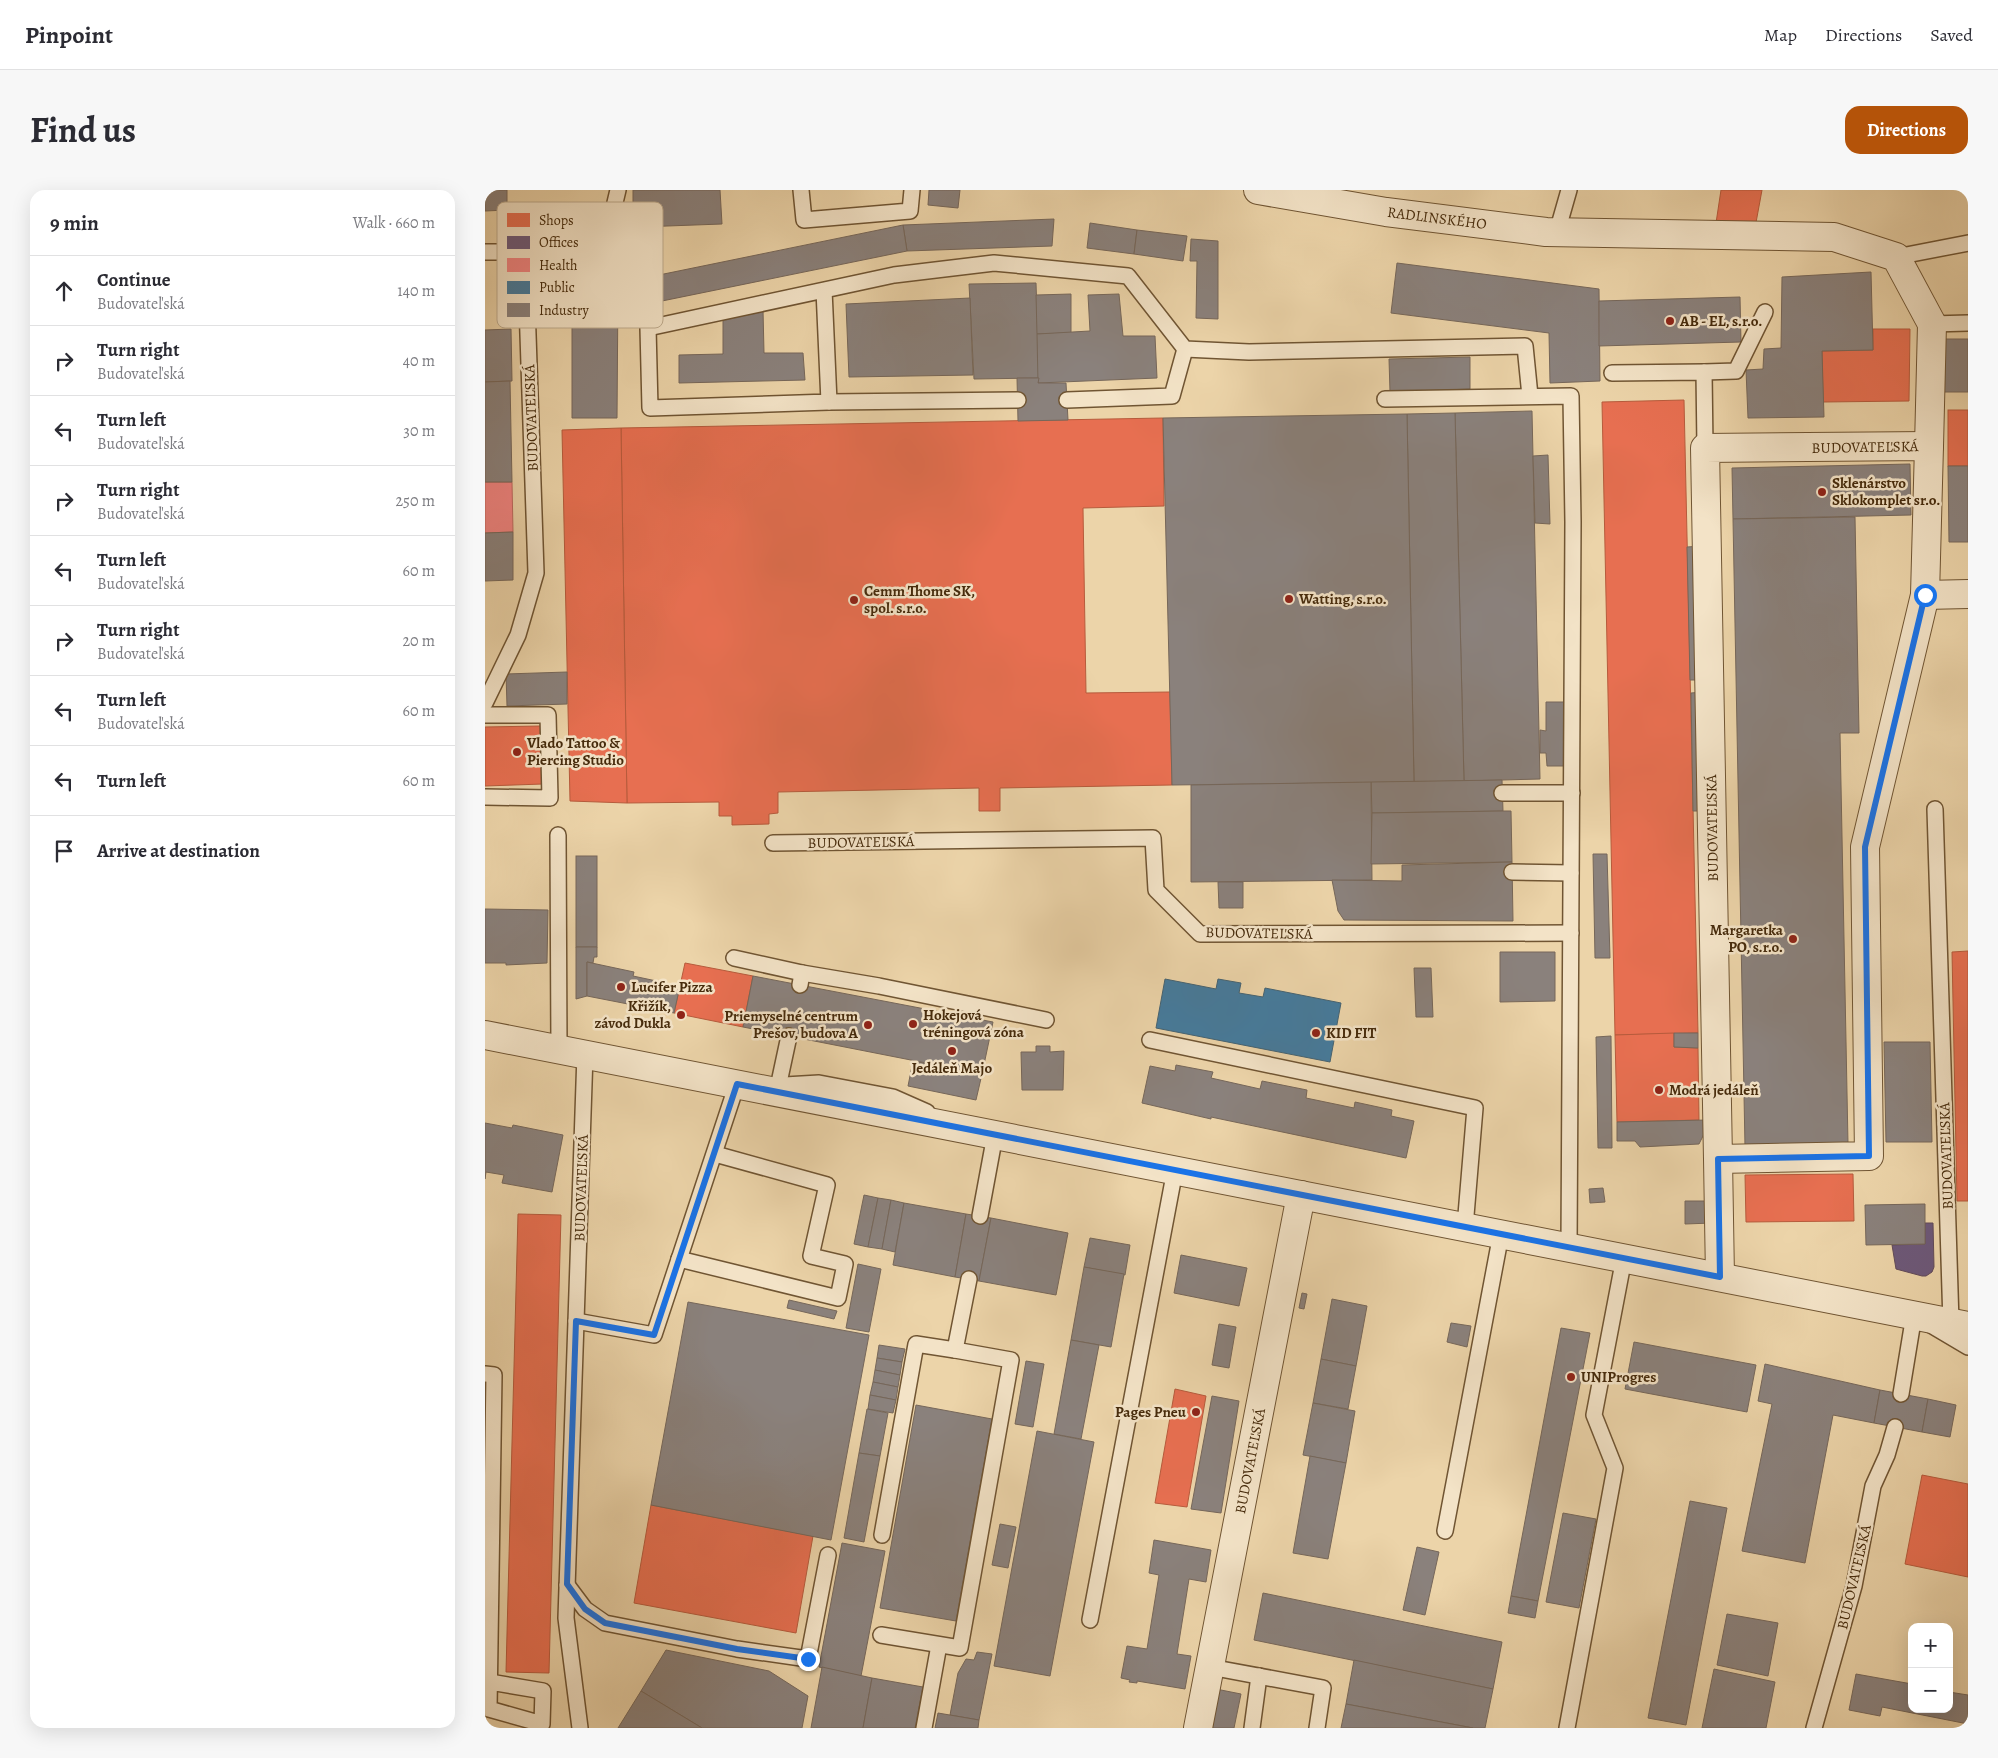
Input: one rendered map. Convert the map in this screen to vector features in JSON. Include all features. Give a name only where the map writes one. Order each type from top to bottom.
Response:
[{"type":"street","name":"RADLINSKÉHO","points":[[1258,190],[1386,212],[1557,232],[1834,237],[1896,257]]},
{"type":"street","points":[[1896,257],[1932,324],[1929,446]]},
{"type":"street","name":"BUDOVATEĽSKÁ","points":[[1718,1159],[1869,1156],[1865,847],[1925,595],[1929,446],[1705,448],[1720,1277]]},
{"type":"street","points":[[1925,595],[1968,594]]},
{"type":"street","name":"BUDOVATEĽSKÁ","points":[[485,1035],[761,1087],[995,1135],[1960,1324]]},
{"type":"street","name":"BUDOVATEĽSKÁ","points":[[1198,1728],[1301,1195]]},
{"type":"lane","points":[[801,190],[804,220],[910,211],[912,190]]},
{"type":"lane","points":[[1557,232],[1569,190]]},
{"type":"lane","points":[[1896,257],[1968,243]]},
{"type":"lane","points":[[663,325],[894,275],[994,263],[1128,276],[1185,349],[1249,352],[1525,346],[1530,396]]},
{"type":"lane","points":[[824,290],[829,402]]},
{"type":"lane","points":[[1612,373],[1736,371],[1765,312]]},
{"type":"lane","points":[[1932,324],[1968,324]]},
{"type":"lane","name":"BUDOVATEĽSKÁ","points":[[485,703],[518,635],[536,573],[528,328]]},
{"type":"lane","points":[[648,328],[650,408],[829,402],[1018,400]]},
{"type":"lane","points":[[1067,400],[1172,396],[1185,349]]},
{"type":"lane","points":[[1704,372],[1705,448]]},
{"type":"lane","points":[[1385,400],[1571,396],[1573,522],[1569,1247]]},
{"type":"lane","points":[[485,715],[548,715],[550,798],[485,797]]},
{"type":"lane","points":[[1502,793],[1572,793]]},
{"type":"lane","name":"BUDOVATEĽSKÁ","points":[[1935,809],[1960,1324]]},
{"type":"lane","points":[[558,835],[559,1049]]},
{"type":"lane","name":"BUDOVATEĽSKÁ","points":[[773,844],[1153,838],[1156,890],[1200,934],[1571,933]]},
{"type":"lane","points":[[1512,872],[1571,873]]},
{"type":"lane","points":[[734,958],[801,979],[879,986],[1046,1020]]},
{"type":"lane","points":[[576,1321],[654,1335],[715,1154],[761,1087],[789,1036]]},
{"type":"lane","points":[[1150,1040],[1475,1108],[1465,1227]]},
{"type":"lane","name":"BUDOVATEĽSKÁ","points":[[580,1728],[567,1618],[567,1584],[585,1054]]},
{"type":"lane","points":[[980,1216],[995,1135]]},
{"type":"lane","points":[[679,1259],[837,1298],[845,1264],[811,1256],[827,1185],[715,1154]]},
{"type":"lane","points":[[1090,1620],[1175,1170]]},
{"type":"lane","points":[[1445,1531],[1501,1234]]},
{"type":"lane","points":[[1567,1728],[1615,1468],[1594,1415],[1624,1258]]},
{"type":"lane","points":[[955,1350],[969,1279]]},
{"type":"lane","points":[[1901,1394],[1915,1315],[1968,1347]]},
{"type":"lane","points":[[881,1635],[959,1648],[1011,1360],[916,1344],[882,1535]]},
{"type":"lane","points":[[485,1374],[494,1375],[490,1682]]},
{"type":"lane","name":"BUDOVATEĽSKÁ","points":[[1814,1728],[1854,1586],[1873,1486],[1887,1455],[1895,1427]]},
{"type":"lane","points":[[567,1584],[585,1609],[605,1623],[737,1649],[808,1659],[827,1555]]},
{"type":"lane","points":[[925,1728],[939,1645]]},
{"type":"lane","points":[[1210,1667],[1323,1688],[1317,1728]]},
{"type":"lane","points":[[1251,1728],[1259,1676]]},
{"type":"building: Shops","points":[[1721,190],[1762,190],[1755,228],[1716,223]]},
{"type":"building: Shops","points":[[1873,329],[1910,329],[1909,401],[1823,402],[1822,351],[1873,350]]},
{"type":"building: Shops","points":[[1684,400],[1698,1033],[1615,1035],[1602,402]]},
{"type":"building: Shops","points":[[1948,410],[1968,410],[1968,466],[1948,466]]},
{"type":"building: Shops","name":"Cemm Thome SK, spol. s.r.o.","points":[[1163,418],[1164,506],[1083,508],[1086,693],[1170,692],[1172,785],[1000,788],[1000,811],[979,811],[979,788],[778,792],[778,813],[769,814],[769,824],[732,825],[732,816],[719,816],[719,802],[627,803],[621,428]]},
{"type":"building: Shops","points":[[621,428],[627,803],[570,801],[562,430]]},
{"type":"building: Shops","points":[[541,726],[543,784],[485,786],[485,727]]},
{"type":"building: Shops","points":[[1968,951],[1968,1201],[1957,1201],[1952,952]]},
{"type":"building: Shops","points":[[685,963],[753,976],[743,1027],[674,1013]]},
{"type":"building: Shops","points":[[1674,1033],[1674,1047],[1698,1048],[1699,1120],[1617,1122],[1615,1035]]},
{"type":"building: Shops","points":[[1853,1174],[1854,1221],[1746,1222],[1745,1175]]},
{"type":"building: Shops","points":[[518,1214],[561,1215],[549,1673],[506,1672]]},
{"type":"building: Shops","points":[[1175,1389],[1206,1396],[1187,1507],[1155,1503]]},
{"type":"building: Shops","points":[[1922,1475],[1968,1484],[1968,1577],[1905,1564]]},
{"type":"building: Shops","points":[[651,1505],[813,1536],[796,1633],[634,1603]]},
{"type":"building: Offices","points":[[1925,1223],[1933,1223],[1934,1267],[1932,1272],[1922,1276],[1896,1269],[1892,1245],[1925,1244]]},
{"type":"building: Health","points":[[485,482],[512,482],[513,532],[485,533]]},
{"type":"building: Public","points":[[1165,979],[1216,989],[1218,979],[1241,983],[1239,993],[1263,997],[1265,988],[1341,1003],[1330,1062],[1156,1028]]},
{"type":"building: Industry","points":[[485,190],[507,190],[507,202],[497,202],[497,210],[485,211]]},
{"type":"building: Industry","points":[[633,190],[720,190],[722,224],[663,226],[663,202],[633,202]]},
{"type":"building: Industry","points":[[929,190],[960,190],[958,208],[928,205]]},
{"type":"building: Industry","points":[[1054,219],[1052,246],[907,251],[903,225]]},
{"type":"building: Industry","points":[[1090,223],[1137,230],[1134,254],[1087,248]]},
{"type":"building: Industry","points":[[903,225],[907,251],[663,301],[663,274]]},
{"type":"building: Industry","points":[[1137,230],[1187,236],[1183,261],[1134,254]]},
{"type":"building: Industry","points":[[1191,239],[1218,241],[1218,319],[1196,318],[1197,261],[1190,261]]},
{"type":"building: Industry","points":[[1397,263],[1599,289],[1600,381],[1550,383],[1549,333],[1391,313]]},
{"type":"building: Industry","points":[[1871,272],[1873,350],[1822,351],[1824,417],[1748,418],[1746,370],[1763,369],[1764,349],[1781,348],[1782,277]]},
{"type":"building: Industry","points":[[1036,283],[1039,378],[974,379],[969,284]]},
{"type":"building: Industry","points":[[1071,294],[1071,333],[1037,334],[1036,295]]},
{"type":"building: Industry","points":[[1119,294],[1123,336],[1155,336],[1157,378],[1038,383],[1037,334],[1090,331],[1088,295]]},
{"type":"building: Industry","name":"AB - EL, s.r.o.","points":[[1740,297],[1741,342],[1599,346],[1599,301]]},
{"type":"building: Industry","points":[[970,298],[973,375],[849,377],[846,304]]},
{"type":"building: Industry","points":[[763,310],[764,353],[803,353],[805,380],[679,383],[679,355],[723,354],[723,317]]},
{"type":"building: Industry","points":[[572,328],[618,328],[617,418],[572,418]]},
{"type":"building: Industry","points":[[511,329],[512,381],[485,382],[485,330]]},
{"type":"building: Industry","points":[[1941,339],[1968,339],[1968,392],[1941,392]]},
{"type":"building: Industry","points":[[1470,357],[1470,389],[1390,392],[1389,359]]},
{"type":"building: Industry","points":[[1017,378],[1039,378],[1038,383],[1066,383],[1068,420],[1018,421]]},
{"type":"building: Industry","points":[[510,381],[512,482],[485,482],[485,382]]},
{"type":"building: Industry","points":[[1532,411],[1540,779],[1464,781],[1455,413]]},
{"type":"building: Industry","points":[[1455,413],[1464,781],[1414,782],[1407,414]]},
{"type":"building: Industry","name":"Watting, s.r.o.","points":[[1407,414],[1414,782],[1172,785],[1163,418]]},
{"type":"building: Industry","points":[[1548,455],[1550,524],[1535,523],[1533,456]]},
{"type":"building: Industry","name":"Sklenárstvo Sklokomplet sr.o.","points":[[1910,464],[1911,515],[1733,519],[1732,468]]},
{"type":"building: Industry","points":[[1948,466],[1968,466],[1968,542],[1949,542]]},
{"type":"building: Industry","name":"Margaretka PO, s.r.o.","points":[[1855,517],[1859,733],[1840,733],[1848,1144],[1745,1147],[1733,519]]},
{"type":"building: Industry","points":[[513,532],[513,580],[485,581],[485,533]]},
{"type":"building: Industry","points":[[1702,546],[1705,680],[1690,680],[1687,547]]},
{"type":"building: Industry","points":[[567,672],[567,704],[507,706],[506,674]]},
{"type":"building: Industry","points":[[1704,692],[1707,811],[1693,811],[1691,693]]},
{"type":"building: Industry","points":[[1546,702],[1569,702],[1569,766],[1547,766],[1546,753],[1540,753],[1540,730],[1546,731]]},
{"type":"building: Industry","points":[[1502,780],[1503,811],[1372,813],[1371,782]]},
{"type":"building: Industry","points":[[1371,782],[1372,880],[1191,882],[1191,785]]},
{"type":"building: Industry","points":[[1511,811],[1512,862],[1371,864],[1372,813]]},
{"type":"building: Industry","points":[[1593,854],[1607,854],[1610,958],[1595,958]]},
{"type":"building: Industry","points":[[576,856],[597,856],[597,947],[576,947]]},
{"type":"building: Industry","points":[[1512,862],[1513,921],[1344,920],[1338,911],[1332,880],[1402,881],[1402,865]]},
{"type":"building: Industry","points":[[1218,882],[1243,882],[1243,908],[1219,908]]},
{"type":"building: Industry","points":[[485,909],[548,910],[547,963],[506,965],[506,963],[485,963]]},
{"type":"building: Industry","points":[[576,947],[597,947],[597,957],[594,957],[593,963],[587,962],[587,996],[576,999]]},
{"type":"building: Industry","points":[[1500,952],[1555,952],[1555,1001],[1500,1002]]},
{"type":"building: Industry","points":[[587,962],[634,972],[633,976],[680,986],[674,1013],[587,996]]},
{"type":"building: Industry","points":[[1414,968],[1431,968],[1433,1017],[1416,1017]]},
{"type":"building: Industry","name":"Priemyselné centrum Prešov, budova A","points":[[753,976],[993,1022],[982,1074],[743,1027]]},
{"type":"building: Industry","points":[[1674,1033],[1698,1033],[1698,1048],[1674,1047]]},
{"type":"building: Industry","points":[[1611,1036],[1612,1148],[1598,1148],[1596,1037]]},
{"type":"building: Industry","points":[[1884,1042],[1930,1042],[1932,1142],[1886,1142]]},
{"type":"building: Industry","points":[[1036,1046],[1050,1046],[1050,1052],[1064,1051],[1063,1090],[1022,1090],[1021,1052],[1036,1052]]},
{"type":"building: Industry","points":[[913,1061],[982,1074],[976,1100],[908,1086]]},
{"type":"building: Industry","points":[[1176,1065],[1213,1072],[1211,1078],[1260,1089],[1262,1081],[1307,1090],[1306,1098],[1354,1108],[1355,1102],[1392,1110],[1391,1116],[1414,1121],[1406,1158],[1211,1117],[1211,1119],[1142,1103],[1150,1066],[1175,1071]]},
{"type":"building: Industry","points":[[1707,1120],[1707,1128],[1699,1144],[1640,1147],[1635,1141],[1617,1141],[1617,1122]]},
{"type":"building: Industry","points":[[485,1123],[512,1128],[513,1125],[563,1135],[552,1192],[502,1183],[504,1175],[486,1172],[485,1179]]},
{"type":"building: Industry","points":[[1603,1188],[1605,1202],[1590,1203],[1589,1189]]},
{"type":"building: Industry","points":[[864,1195],[878,1198],[868,1247],[854,1244]]},
{"type":"building: Industry","points":[[878,1198],[891,1200],[882,1249],[868,1247]]},
{"type":"building: Industry","points":[[891,1200],[904,1203],[895,1252],[882,1249]]},
{"type":"building: Industry","points":[[1685,1201],[1712,1201],[1712,1223],[1685,1224]]},
{"type":"building: Industry","points":[[904,1203],[966,1214],[955,1277],[893,1265]]},
{"type":"building: Industry","points":[[1925,1204],[1925,1244],[1866,1245],[1865,1205]]},
{"type":"building: Industry","points":[[966,1214],[991,1218],[979,1281],[955,1277]]},
{"type":"building: Industry","points":[[991,1218],[1068,1233],[1056,1295],[979,1281]]},
{"type":"building: Industry","points":[[1090,1238],[1130,1245],[1125,1275],[1084,1267]]},
{"type":"building: Industry","points":[[1181,1255],[1247,1268],[1239,1306],[1174,1293]]},
{"type":"building: Industry","points":[[858,1264],[881,1269],[869,1332],[846,1328]]},
{"type":"building: Industry","points":[[1084,1267],[1124,1274],[1111,1347],[1071,1340]]},
{"type":"building: Industry","points":[[1302,1293],[1307,1294],[1304,1309],[1299,1308]]},
{"type":"building: Industry","points":[[1332,1299],[1367,1306],[1356,1366],[1321,1359]]},
{"type":"building: Industry","points":[[789,1300],[837,1311],[834,1319],[787,1308]]},
{"type":"building: Industry","points":[[688,1302],[869,1335],[831,1540],[651,1505]]},
{"type":"building: Industry","points":[[1451,1323],[1471,1326],[1467,1347],[1447,1342]]},
{"type":"building: Industry","points":[[1219,1324],[1236,1327],[1229,1368],[1212,1365]]},
{"type":"building: Industry","points":[[1561,1328],[1590,1333],[1538,1601],[1511,1596]]},
{"type":"building: Industry","points":[[1071,1340],[1099,1345],[1081,1439],[1054,1434]]},
{"type":"building: Industry","points":[[1634,1342],[1756,1365],[1747,1412],[1625,1389]]},
{"type":"building: Industry","points":[[879,1345],[905,1349],[902,1362],[877,1358]]},
{"type":"building: Industry","points":[[877,1358],[902,1362],[900,1375],[875,1370]]},
{"type":"building: Industry","points":[[1321,1359],[1356,1366],[1348,1409],[1313,1403]]},
{"type":"building: Industry","points":[[1026,1361],[1044,1364],[1033,1427],[1015,1424]]},
{"type":"building: Industry","points":[[1765,1364],[1880,1390],[1874,1423],[1833,1415],[1805,1563],[1742,1551],[1772,1404],[1758,1401]]},
{"type":"building: Industry","points":[[875,1370],[900,1375],[898,1387],[873,1382]]},
{"type":"building: Industry","points":[[873,1382],[898,1387],[896,1400],[870,1395]]},
{"type":"building: Industry","points":[[1880,1390],[1928,1399],[1922,1432],[1874,1423]]},
{"type":"building: Industry","points":[[870,1395],[896,1400],[893,1413],[868,1409]]},
{"type":"building: Industry","points":[[1212,1396],[1239,1401],[1221,1513],[1191,1509]]},
{"type":"building: Industry","points":[[1928,1399],[1956,1405],[1950,1437],[1922,1432]]},
{"type":"building: Industry","points":[[1313,1403],[1355,1411],[1346,1463],[1303,1455]]},
{"type":"building: Industry","points":[[916,1405],[992,1419],[956,1621],[880,1608]]},
{"type":"building: Industry","points":[[867,1409],[888,1413],[880,1456],[859,1453]]},
{"type":"building: Industry","points":[[1037,1431],[1094,1442],[1050,1676],[994,1666]]},
{"type":"building: Industry","points":[[859,1453],[880,1456],[864,1542],[844,1538]]},
{"type":"building: Industry","points":[[1310,1456],[1346,1463],[1328,1559],[1293,1553]]},
{"type":"building: Industry","points":[[1690,1501],[1727,1508],[1686,1725],[1648,1718]]},
{"type":"building: Industry","points":[[1563,1513],[1596,1519],[1579,1608],[1546,1602]]},
{"type":"building: Industry","points":[[1000,1524],[1016,1527],[1008,1568],[992,1565]]},
{"type":"building: Industry","points":[[1154,1540],[1211,1550],[1206,1582],[1189,1579],[1177,1654],[1191,1656],[1185,1689],[1137,1681],[1137,1683],[1129,1682],[1130,1680],[1121,1678],[1127,1646],[1147,1649],[1159,1575],[1149,1573]]},
{"type":"building: Industry","points":[[842,1543],[885,1551],[861,1676],[819,1667]]},
{"type":"building: Industry","points":[[1417,1547],[1439,1552],[1425,1615],[1403,1610]]},
{"type":"building: Industry","points":[[1263,1593],[1502,1642],[1493,1689],[1254,1640]]},
{"type":"building: Industry","points":[[1511,1596],[1538,1601],[1535,1618],[1508,1613]]},
{"type":"building: Industry","points":[[1727,1614],[1778,1623],[1768,1676],[1717,1665]]},
{"type":"building: Industry","points":[[666,1650],[769,1671],[808,1696],[802,1728],[702,1728],[641,1691]]},
{"type":"building: Industry","points":[[977,1652],[992,1654],[979,1720],[950,1715],[958,1673],[966,1659],[974,1660]]},
{"type":"building: Industry","points":[[1354,1660],[1493,1689],[1485,1728],[1473,1728],[1346,1704]]},
{"type":"building: Industry","points":[[822,1667],[872,1678],[863,1728],[811,1728]]},
{"type":"building: Industry","points":[[1714,1669],[1775,1682],[1766,1728],[1702,1728]]},
{"type":"building: Industry","points":[[1856,1674],[1908,1683],[1908,1712],[1882,1707],[1880,1716],[1849,1710]]},
{"type":"building: Industry","points":[[872,1678],[923,1687],[915,1728],[863,1728]]},
{"type":"building: Industry","points":[[1216,1689],[1241,1694],[1234,1728],[1209,1728]]},
{"type":"building: Industry","points":[[641,1691],[702,1728],[618,1728]]},
{"type":"building: Industry","points":[[1953,1693],[1968,1695],[1968,1724],[1912,1713],[1953,1713]]},
{"type":"building: Industry","points":[[1346,1704],[1473,1728],[1341,1728]]},
{"type":"building: Industry","points":[[938,1713],[979,1720],[978,1728],[935,1728]]},
{"type":"place","name":"AB - EL, s.r.o.","points":[[1670,321]]},
{"type":"place","name":"Sklenárstvo Sklokomplet sr.o.","points":[[1822,492]]},
{"type":"place","name":"Watting, s.r.o.","points":[[1289,599]]},
{"type":"place","name":"Cemm Thome SK, spol. s.r.o.","points":[[854,600]]},
{"type":"place","name":"Vlado Tattoo & Piercing Studio","points":[[517,752]]},
{"type":"place","name":"Margaretka PO, s.r.o.","points":[[1793,939]]},
{"type":"place","name":"Lucifer Pizza","points":[[621,987]]},
{"type":"place","name":"Křižík, závod Dukla","points":[[681,1015]]},
{"type":"place","name":"Hokejová tréningová zóna","points":[[913,1024]]},
{"type":"place","name":"Priemyselné centrum Prešov, budova A","points":[[868,1025]]},
{"type":"place","name":"KID FIT","points":[[1316,1033]]},
{"type":"place","name":"Jedáleň Majo","points":[[952,1051]]},
{"type":"place","name":"Modrá jedáleň","points":[[1659,1090]]},
{"type":"place","name":"UNIProgres","points":[[1571,1377]]},
{"type":"place","name":"Pages Pneu","points":[[1196,1412]]},
{"type":"route","points":[[808,1659],[737,1649],[605,1623],[585,1609],[567,1584],[576,1321],[654,1335],[737,1084],[1720,1277],[1718,1159],[1869,1156],[1865,847],[1925,595]]}]
